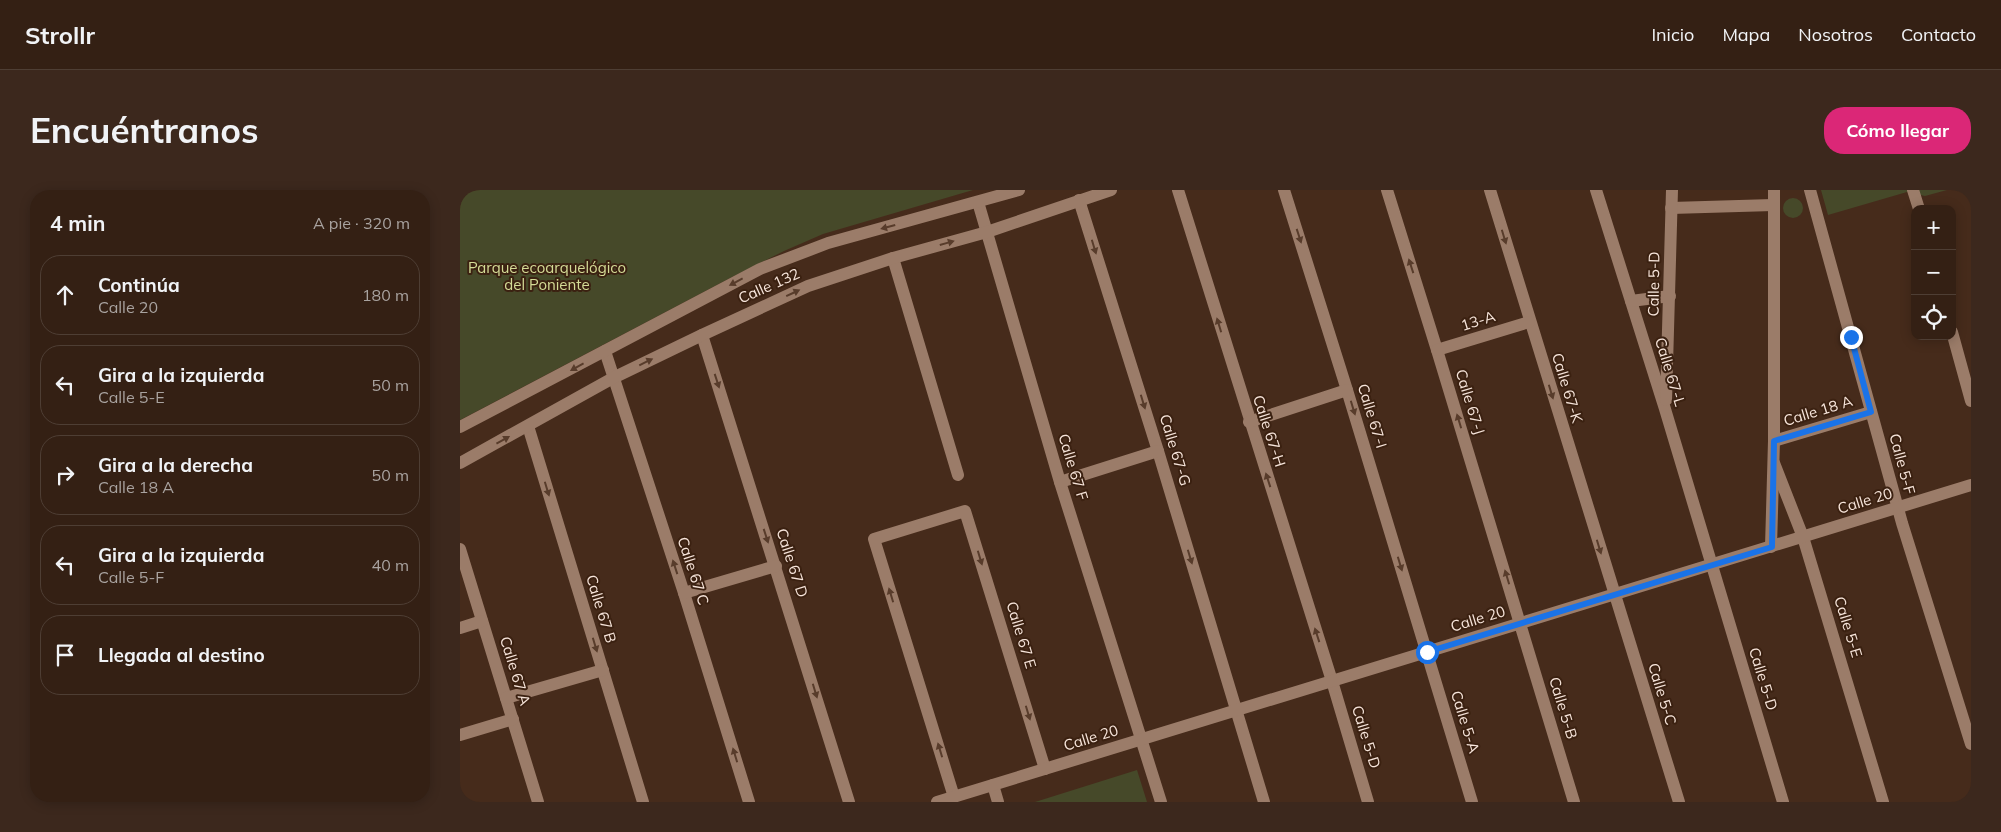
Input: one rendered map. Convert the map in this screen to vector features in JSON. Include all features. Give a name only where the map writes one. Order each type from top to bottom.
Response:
[{"type":"street","name":"Calle 132","points":[[460,427],[760,269],[828,243],[1019,190]]},
{"type":"street","name":"Calle 132","points":[[460,463],[613,378],[702,334],[808,286],[893,258],[987,232],[1112,190]]},
{"type":"street","name":"Calle 67-H","points":[[1178,190],[1249,422],[1332,681]]},
{"type":"street","name":"Calle 67-I","points":[[1284,190],[1427,652]]},
{"type":"street","name":"Calle 67-J","points":[[1387,190],[1521,623]]},
{"type":"street","name":"Calle 67-K","points":[[1490,190],[1614,595]]},
{"type":"street","name":"Calle 67-L","points":[[1596,190],[1712,565]]},
{"type":"street","name":"Calle 5-D","points":[[1665,409],[1672,190]]},
{"type":"street","name":"Calle 5-E","points":[[1772,547],[1774,463],[1774,190]]},
{"type":"street","name":"Calle 5-F","points":[[1810,190],[1898,508],[1971,744]]},
{"type":"street","points":[[1913,190],[1917,205]]},
{"type":"street","name":"Calle 67-G","points":[[1079,200],[1237,710]]},
{"type":"street","name":"Calle 67 F","points":[[978,202],[1060,482],[1142,739]]},
{"type":"street","points":[[1671,208],[1773,205]]},
{"type":"street","points":[[893,258],[958,475]]},
{"type":"street","points":[[1631,301],[1670,296]]},
{"type":"street","name":"13-A","points":[[1437,350],[1529,322]]},
{"type":"street","name":"Calle 67 D","points":[[702,334],[850,802]]},
{"type":"street","points":[[1954,340],[1971,401]]},
{"type":"street","name":"Calle 67 C","points":[[604,351],[684,593],[749,802]]},
{"type":"street","points":[[1249,422],[1347,390]]},
{"type":"street","name":"Calle 18 A","points":[[1774,441],[1871,412]]},
{"type":"street","name":"Calle 67 B","points":[[528,426],[643,802]]},
{"type":"street","points":[[1060,482],[1158,451]]},
{"type":"street","name":"Calle 5-E","points":[[1774,463],[1804,537],[1884,802]]},
{"type":"street","name":"Calle 20","points":[[937,802],[1971,486]]},
{"type":"street","name":"Calle 67 E","points":[[954,797],[874,539],[965,511],[1045,769]]},
{"type":"street","name":"Calle 67 A","points":[[460,549],[538,802]]},
{"type":"street","name":"Calle 5-D","points":[[1712,565],[1783,802]]},
{"type":"street","points":[[684,593],[776,566]]},
{"type":"street","name":"Calle 5-C","points":[[1614,595],[1679,802]]},
{"type":"street","points":[[460,628],[482,621]]},
{"type":"street","name":"Calle 5-B","points":[[1521,623],[1574,802]]},
{"type":"street","name":"Calle 5-A","points":[[1427,652],[1472,802]]},
{"type":"street","points":[[506,698],[603,670]]},
{"type":"street","name":"Calle 5-D","points":[[1332,681],[1368,802]]},
{"type":"street","points":[[1237,710],[1264,802]]},
{"type":"street","points":[[460,735],[513,719]]},
{"type":"street","points":[[1142,739],[1161,802]]},
{"type":"street","points":[[993,785],[998,802]]},
{"type":"green space","name":"Parque ecoarquelógico del Poniente","points":[[460,190],[973,190],[823,234],[784,251],[460,420]]},
{"type":"green space","points":[[1821,190],[1947,190],[1925,196],[1907,192],[1828,215]]},
{"type":"green space","points":[[1793,198],[1800,201],[1803,208],[1800,215],[1793,218],[1786,215],[1783,208],[1786,201]]},
{"type":"green space","points":[[1137,770],[1147,802],[1035,802]]},
{"type":"route","points":[[1427,652],[1772,547],[1774,441],[1871,412],[1851,337]]}]
